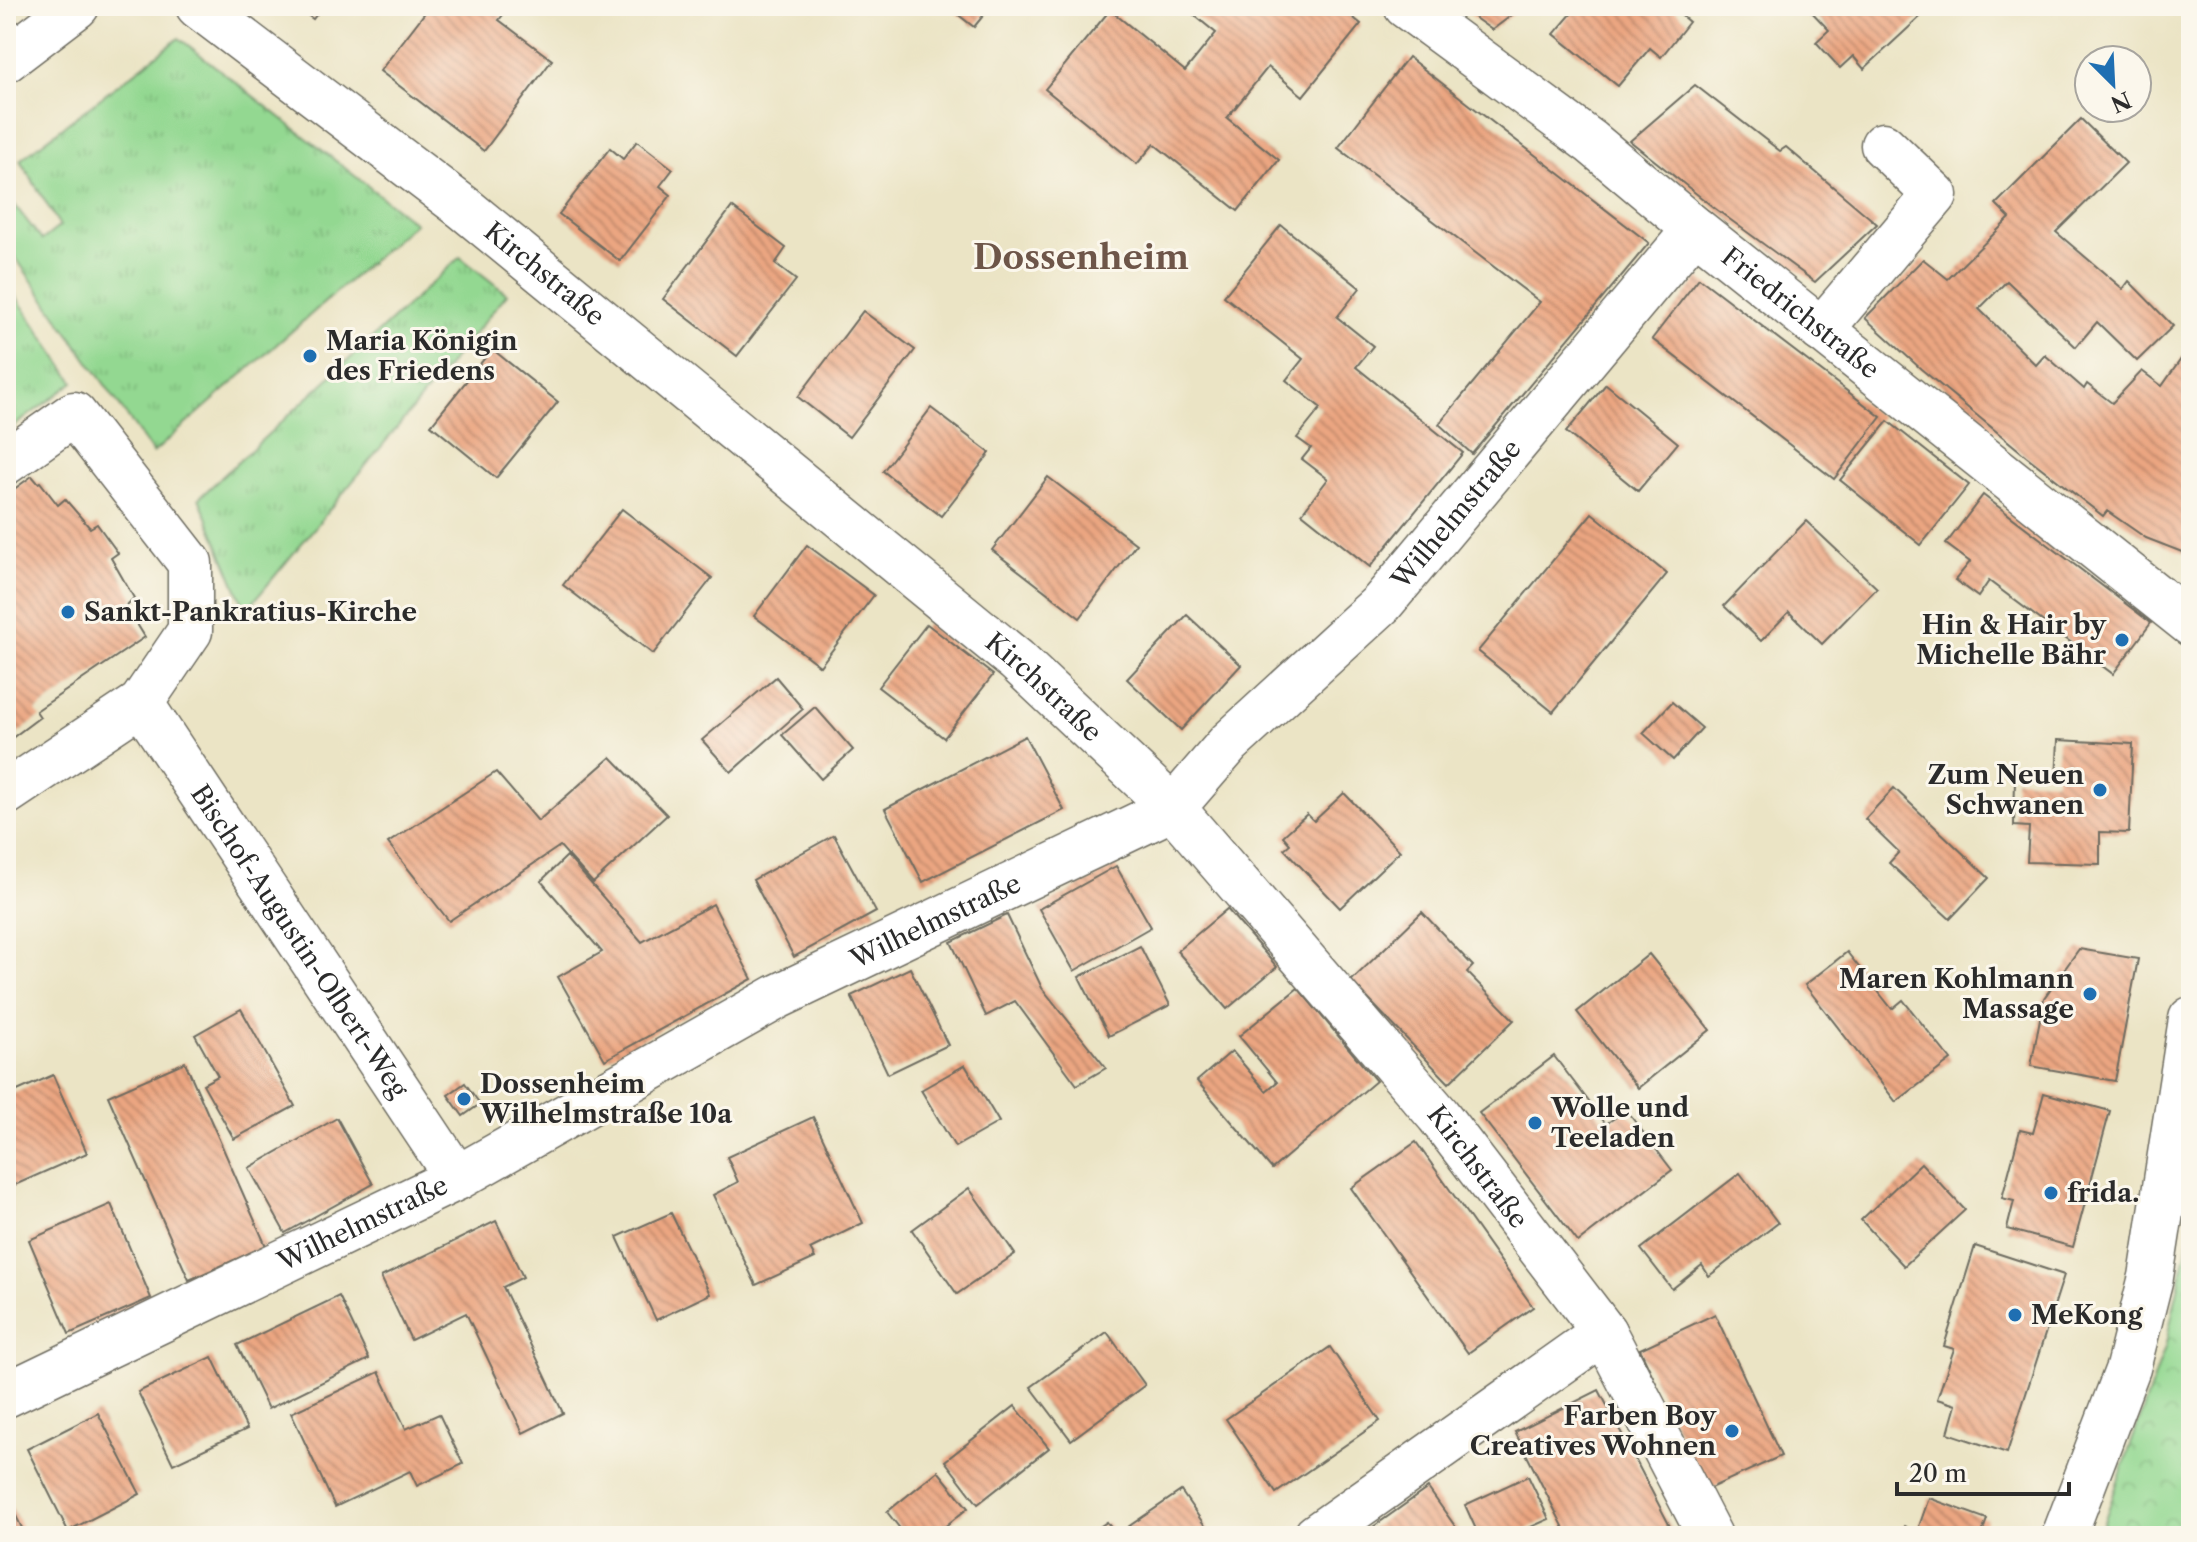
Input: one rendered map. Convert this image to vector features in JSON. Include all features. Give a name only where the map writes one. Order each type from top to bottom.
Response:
[{"type":"street","points":[[6,60],[77,6]]},
{"type":"street","name":"Kirchstraße","points":[[198,6],[464,208],[1016,660],[1173,808],[1438,1115],[1604,1332],[1710,1536]]},
{"type":"street","name":"Friedrichstraße","points":[[1406,6],[1591,142],[1695,229],[2191,624]]},
{"type":"street","points":[[1821,330],[1935,195],[1883,145]]},
{"type":"street","name":"Wilhelmstraße","points":[[6,1395],[457,1178],[777,997],[1173,808],[1229,743],[1382,603],[1695,229]]},
{"type":"street","points":[[6,462],[74,414],[190,563],[190,631],[141,703],[6,793]]},
{"type":"street","name":"Bischof-Augustin-Olbert-Weg","points":[[141,703],[457,1178]]},
{"type":"street","points":[[2064,1536],[2128,1368],[2151,1277],[2191,1019]]},
{"type":"street","points":[[1316,1536],[1604,1332]]},
{"type":"green space","points":[[179,38],[415,223],[153,453],[6,244],[6,194],[42,240],[60,226],[20,160]]},
{"type":"green space","points":[[460,257],[507,294],[246,611],[199,498]]},
{"type":"green space","points":[[6,282],[74,382],[6,432]]},
{"type":"green space","points":[[2191,1230],[2191,1523],[2173,1536],[2099,1536],[2165,1347]]},
{"type":"building","points":[[295,6],[323,6],[313,19]]},
{"type":"building","points":[[430,6],[510,6],[499,20],[552,60],[484,151],[380,71]]},
{"type":"building","points":[[947,6],[991,6],[974,27]]},
{"type":"building","points":[[1183,6],[1339,6],[1361,24],[1303,96],[1268,67],[1227,118],[1279,160],[1238,211],[1154,144],[1137,164],[1045,89],[1110,10],[1185,71],[1216,33]]},
{"type":"building","points":[[1458,6],[1524,6],[1492,30]]},
{"type":"building","points":[[1578,6],[1670,6],[1689,22],[1661,57],[1650,48],[1618,86],[1554,34]]},
{"type":"building","points":[[1806,6],[1932,6],[1864,69],[1853,56],[1840,68],[1816,42],[1829,30]]},
{"type":"building","points":[[1408,57],[1649,243],[1472,454],[1439,424],[1540,302],[1338,148]]},
{"type":"building","points":[[1695,85],[1780,151],[1786,147],[1877,224],[1815,282],[1630,141]]},
{"type":"building","points":[[2076,124],[2086,124],[2126,163],[2056,232],[2123,289],[2129,281],[2173,326],[2137,361],[2097,322],[2076,347],[2007,281],[1979,309],[2036,365],[2045,355],[2084,389],[2087,384],[2112,403],[2142,371],[2162,386],[2191,345],[2191,553],[2146,538],[2107,511],[2103,516],[1921,369],[1865,318],[1923,259],[1948,279],[2010,218],[1996,204]]},
{"type":"building","points":[[637,141],[673,169],[660,186],[671,195],[620,261],[559,214],[610,148],[623,159]]},
{"type":"building","points":[[732,207],[786,248],[775,264],[796,280],[737,356],[663,299]]},
{"type":"building","points":[[1281,225],[1360,288],[1337,317],[1373,346],[1356,367],[1463,453],[1370,567],[1302,513],[1328,479],[1302,459],[1311,448],[1297,438],[1321,408],[1286,380],[1303,359],[1224,296]]},
{"type":"building","points":[[1699,278],[1881,417],[1834,479],[1652,339]]},
{"type":"building","points":[[863,311],[915,350],[849,437],[798,397]]},
{"type":"building","points":[[492,349],[558,402],[496,478],[431,425]]},
{"type":"building","points":[[1606,384],[1678,443],[1638,491],[1566,432]]},
{"type":"building","points":[[931,408],[990,453],[941,516],[883,471]]},
{"type":"building","points":[[1888,421],[1969,485],[1921,545],[1840,480]]},
{"type":"building","name":"Sankt-Pankratius-Kirche","points":[[32,476],[58,505],[65,499],[90,528],[97,524],[118,553],[111,558],[134,598],[126,606],[145,637],[36,711],[40,717],[12,738],[6,733],[6,495]]},
{"type":"building","points":[[1048,477],[1136,544],[1080,618],[992,550]]},
{"type":"building","points":[[1983,495],[2151,623],[2113,674],[1989,581],[1978,597],[1955,580],[1970,562],[1946,544]]},
{"type":"building","points":[[622,509],[712,578],[653,654],[563,585]]},
{"type":"building","points":[[1592,513],[1667,574],[1553,712],[1478,651]]},
{"type":"building","points":[[1806,521],[1877,588],[1822,644],[1789,612],[1761,641],[1724,606]]},
{"type":"building","points":[[807,545],[874,595],[820,666],[754,616]]},
{"type":"building","points":[[1187,615],[1241,665],[1181,730],[1127,679]]},
{"type":"building","points":[[927,624],[993,675],[944,738],[878,687]]},
{"type":"building","points":[[776,677],[803,709],[731,772],[702,740]]},
{"type":"building","points":[[1672,702],[1702,728],[1673,760],[1643,733]]},
{"type":"building","points":[[815,707],[853,750],[821,779],[782,735]]},
{"type":"building","points":[[1025,736],[1064,810],[923,882],[885,809]]},
{"type":"building","points":[[2058,740],[2133,744],[2129,833],[2100,832],[2100,864],[2027,862],[2029,827],[2014,826],[2015,779],[2056,781]]},
{"type":"building","points":[[611,757],[667,815],[593,883],[560,846],[449,921],[388,843],[496,772],[538,821]]},
{"type":"building","points":[[1894,788],[1989,878],[1950,919],[1889,863],[1899,852],[1865,819]]},
{"type":"building","points":[[1344,793],[1400,851],[1340,908],[1284,849],[1290,844],[1283,836],[1307,814],[1314,821]]},
{"type":"building","points":[[834,835],[876,912],[794,957],[753,880]]},
{"type":"building","points":[[567,856],[642,942],[713,904],[752,979],[605,1060],[558,977],[602,952],[541,881]]},
{"type":"building","points":[[1116,866],[1151,927],[1074,971],[1039,909]]},
{"type":"building","points":[[1227,909],[1277,967],[1227,1009],[1177,951]]},
{"type":"building","points":[[1422,912],[1473,966],[1467,972],[1514,1020],[1449,1083],[1351,981]]},
{"type":"building","points":[[1007,915],[1042,988],[1106,1068],[1077,1085],[1015,1001],[986,1016],[951,942]]},
{"type":"building","points":[[1140,946],[1170,1005],[1109,1036],[1079,977]]},
{"type":"building","points":[[2079,949],[2138,959],[2115,1081],[2031,1066],[2044,998]]},
{"type":"building","points":[[1847,952],[1892,1009],[1903,1000],[1951,1060],[1896,1102],[1805,985]]},
{"type":"building","points":[[1649,954],[1710,1030],[1638,1088],[1577,1012]]},
{"type":"building","points":[[910,968],[948,1045],[888,1074],[851,996]]},
{"type":"building","points":[[1298,988],[1376,1081],[1272,1169],[1197,1081],[1232,1051],[1266,1091],[1277,1082],[1239,1036]]},
{"type":"building","points":[[241,1009],[295,1106],[234,1139],[203,1084],[218,1076],[195,1035]]},
{"type":"building","points":[[1554,1056],[1606,1124],[1626,1110],[1672,1170],[1578,1242],[1479,1113]]},
{"type":"building","points":[[185,1062],[266,1246],[189,1280],[108,1096]]},
{"type":"building","points":[[965,1065],[999,1122],[955,1147],[921,1090]]},
{"type":"building","points":[[53,1075],[87,1153],[6,1189],[6,1096]]},
{"type":"building","name":"Dossenheim Wilhelmstraße 10a","points":[[465,1083],[480,1104],[463,1116],[448,1095]]},
{"type":"building","points":[[2044,1093],[2110,1111],[2073,1247],[2007,1229],[2014,1201],[2002,1198],[2020,1130],[2033,1133]]},
{"type":"building","points":[[813,1117],[863,1223],[810,1249],[815,1258],[756,1285],[713,1195],[738,1182],[727,1157]]},
{"type":"building","points":[[337,1118],[373,1184],[285,1233],[249,1168]]},
{"type":"building","points":[[1416,1142],[1533,1307],[1468,1353],[1351,1188]]},
{"type":"building","points":[[1921,1163],[1965,1210],[1904,1266],[1861,1220]]},
{"type":"building","points":[[1740,1173],[1778,1223],[1709,1276],[1702,1265],[1672,1289],[1641,1249]]},
{"type":"building","points":[[969,1188],[1015,1254],[957,1294],[912,1230]]},
{"type":"building","points":[[111,1204],[151,1298],[69,1334],[29,1240]]},
{"type":"building","points":[[671,1213],[710,1294],[656,1320],[617,1237]]},
{"type":"building","points":[[496,1221],[523,1277],[503,1287],[563,1413],[523,1433],[466,1313],[411,1340],[381,1277]]},
{"type":"building","points":[[1975,1246],[2064,1275],[2007,1453],[1948,1433],[1956,1405],[1937,1399],[1954,1349],[1944,1346]]},
{"type":"building","points":[[339,1296],[369,1359],[268,1409],[237,1345]]},
{"type":"building","points":[[1715,1314],[1781,1456],[1706,1490],[1640,1349]]},
{"type":"building","points":[[1107,1332],[1145,1385],[1071,1440],[1031,1387]]},
{"type":"building","points":[[1330,1347],[1380,1421],[1276,1493],[1226,1419]]},
{"type":"building","points":[[212,1357],[247,1429],[173,1464],[138,1392]]},
{"type":"building","points":[[379,1372],[406,1429],[439,1414],[463,1464],[417,1486],[410,1471],[335,1507],[291,1413]]},
{"type":"building","points":[[1599,1390],[1673,1532],[1666,1536],[1568,1536],[1515,1432]]},
{"type":"building","points":[[1015,1406],[1049,1448],[978,1504],[945,1461]]},
{"type":"building","points":[[98,1413],[140,1494],[68,1531],[27,1449]]},
{"type":"building","points":[[938,1471],[968,1508],[933,1536],[906,1536],[887,1512]]},
{"type":"building","points":[[1528,1476],[1549,1519],[1511,1536],[1479,1536],[1465,1505]]},
{"type":"building","points":[[1428,1488],[1462,1536],[1361,1536],[1366,1532]]},
{"type":"building","points":[[1181,1491],[1212,1536],[1086,1536],[1107,1522],[1116,1535]]},
{"type":"building","points":[[6,1496],[26,1536],[6,1536]]},
{"type":"building","points":[[1929,1498],[1987,1519],[1981,1536],[1900,1536],[1904,1526],[1917,1532]]},
{"type":"place","name":"Maria Königin des Friedens","points":[[310,356]]},
{"type":"place","name":"Sankt-Pankratius-Kirche","points":[[68,612]]},
{"type":"place","name":"Hin & Hair by Michelle Bähr","points":[[2122,640]]},
{"type":"place","name":"Zum Neuen Schwanen","points":[[2100,790]]},
{"type":"place","name":"Maren Kohlmann Massage","points":[[2090,994]]},
{"type":"place","name":"Dossenheim Wilhelmstraße 10a","points":[[464,1099]]},
{"type":"place","name":"Wolle und Teeladen","points":[[1535,1123]]},
{"type":"place","name":"frida.","points":[[2051,1193]]},
{"type":"place","name":"MeKong","points":[[2015,1315]]},
{"type":"place","name":"Farben Boy Creatives Wohnen","points":[[1732,1431]]},
{"type":"district","name":"Dossenheim","points":[[1081,257]]}]
